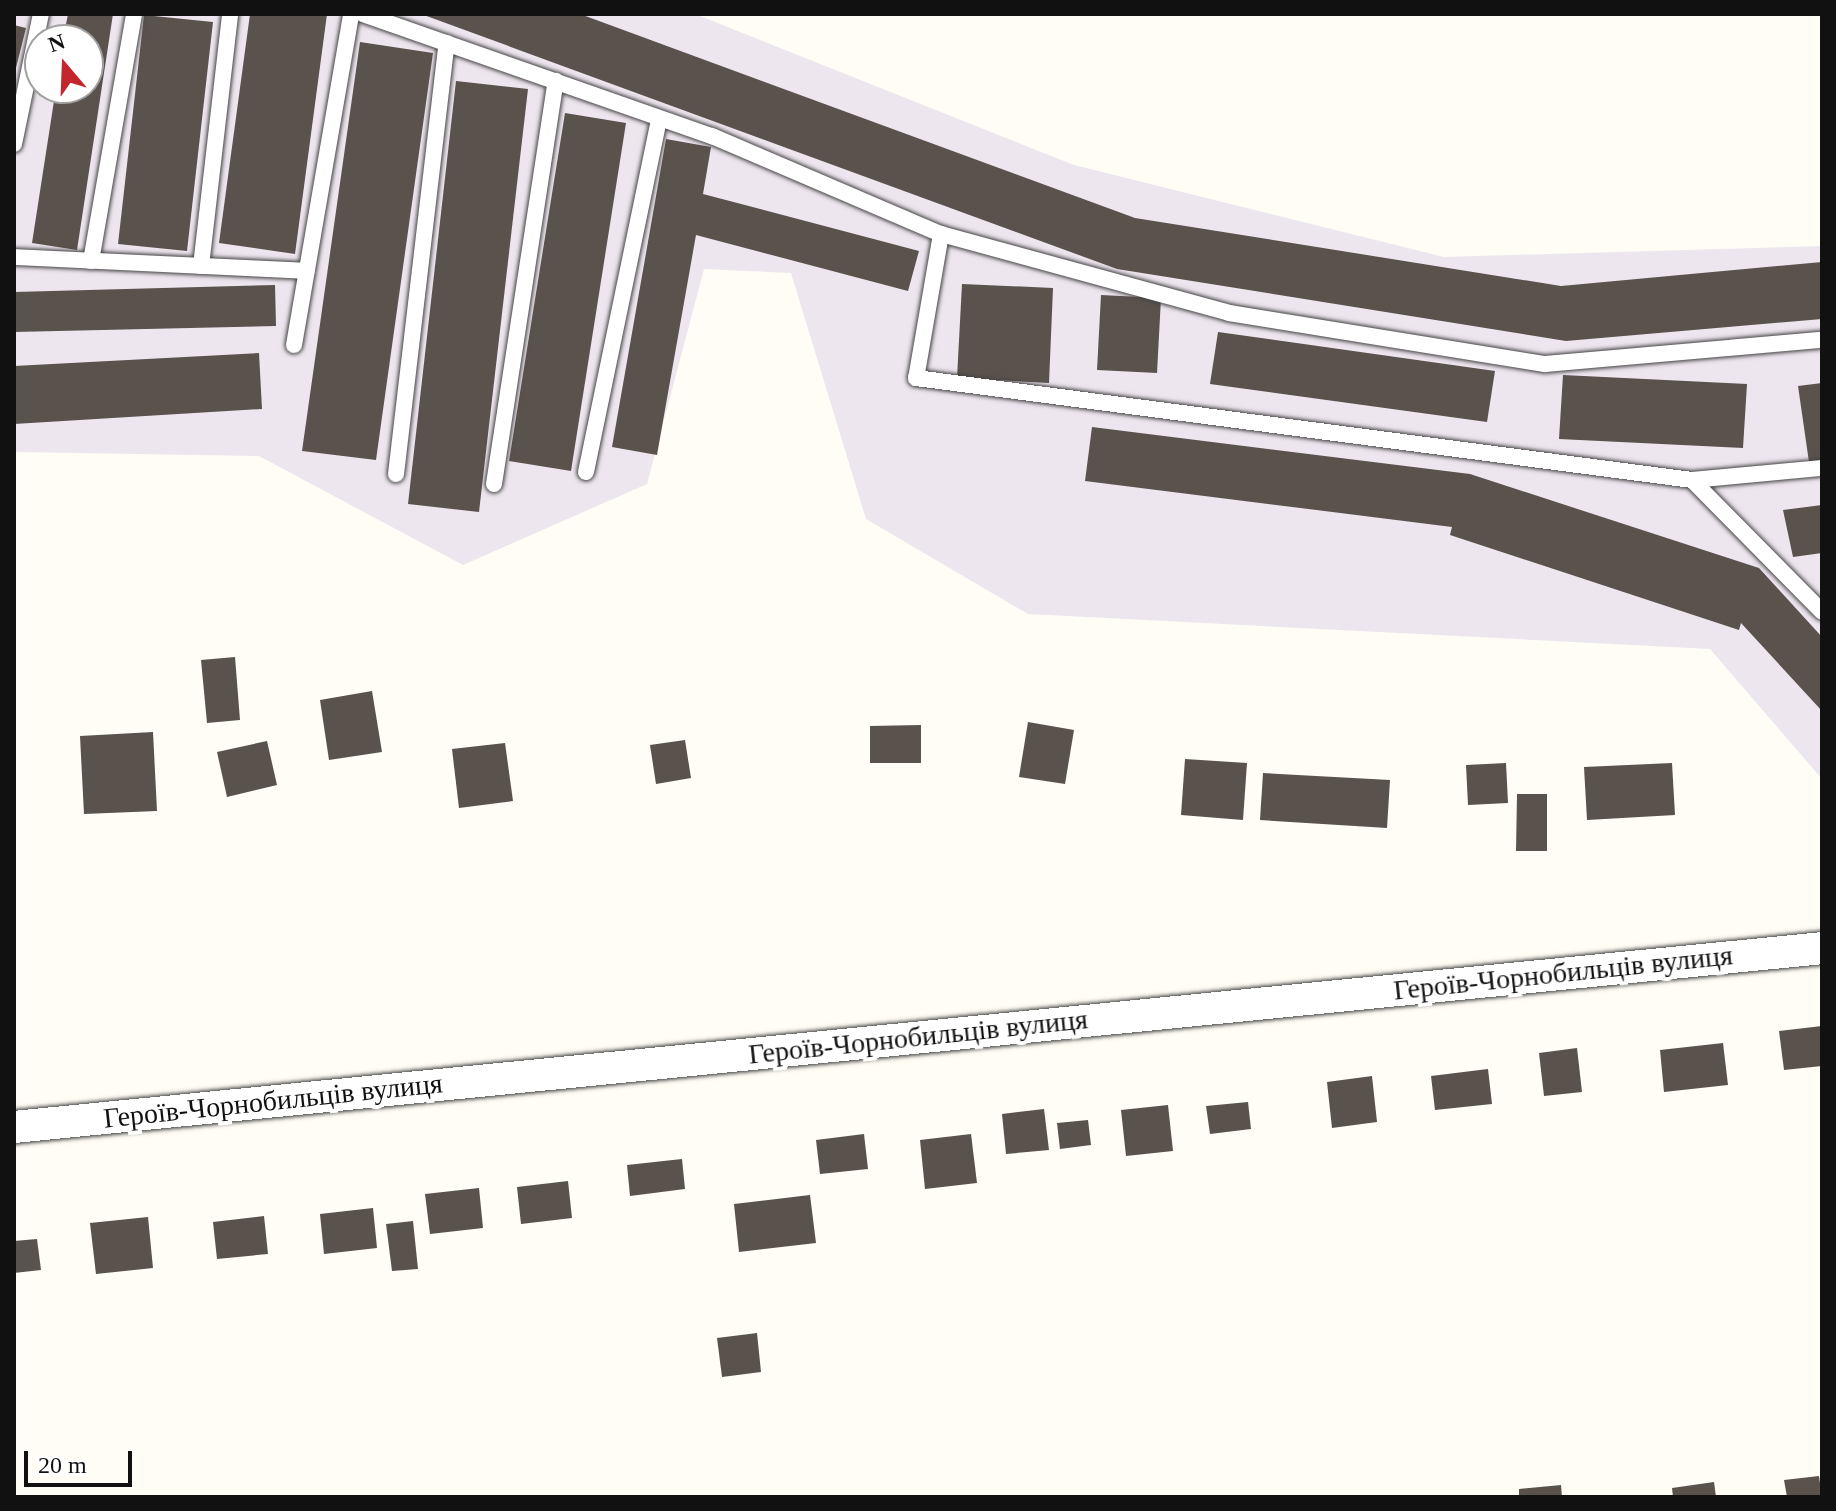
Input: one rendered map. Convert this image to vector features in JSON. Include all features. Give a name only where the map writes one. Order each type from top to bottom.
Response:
[{"type":"street","name":"Героїв-Чорнобильців вулиця","points":[[14,1127],[1822,948]]},
{"type":"lane","points":[[14,144],[41,14]]},
{"type":"lane","points":[[91,261],[134,14]]},
{"type":"lane","points":[[201,266],[230,14]]},
{"type":"lane","points":[[294,345],[351,14]]},
{"type":"lane","points":[[363,14],[659,118],[941,234],[1229,313],[1545,364],[1822,340]]},
{"type":"lane","points":[[396,474],[447,43]]},
{"type":"lane","points":[[494,484],[556,81]]},
{"type":"lane","points":[[586,472],[659,118]]},
{"type":"lane","points":[[941,234],[916,378],[1692,480],[1822,468]]},
{"type":"lane","points":[[14,257],[307,271]]},
{"type":"lane","points":[[1692,480],[1822,612]]},
{"type":"shaded area","points":[[14,14],[695,14],[1074,165],[1444,257],[1822,246],[1822,779],[1710,649],[1028,614],[866,519],[791,273],[704,269],[647,484],[463,565],[259,456],[14,452]]},
{"type":"building","points":[[68,14],[113,14],[104,73],[104,24],[66,24]]},
{"type":"building","points":[[250,14],[327,14],[295,254],[219,243]]},
{"type":"building","points":[[421,14],[580,14],[1135,218],[1561,286],[1822,262],[1822,319],[1566,341],[1117,269]]},
{"type":"building","points":[[144,15],[213,22],[187,251],[118,244]]},
{"type":"building","points":[[14,25],[24,28],[24,36],[14,72]]},
{"type":"building","points":[[360,42],[433,53],[376,460],[302,451]]},
{"type":"building","points":[[456,81],[528,89],[479,512],[408,504]]},
{"type":"building","points":[[54,104],[99,104],[77,250],[32,243]]},
{"type":"building","points":[[565,113],[626,123],[571,471],[509,461]]},
{"type":"building","points":[[666,139],[711,147],[703,194],[919,251],[908,291],[696,235],[657,455],[612,447]]},
{"type":"building","points":[[962,284],[1053,288],[1049,383],[957,378]]},
{"type":"building","points":[[275,285],[276,326],[14,332],[14,292]]},
{"type":"building","points":[[1101,295],[1161,298],[1157,373],[1097,370]]},
{"type":"building","points":[[1218,332],[1495,371],[1487,422],[1210,384]]},
{"type":"building","points":[[259,353],[262,409],[14,424],[14,366]]},
{"type":"building","points":[[1563,375],[1747,384],[1743,448],[1559,439]]},
{"type":"building","points":[[1822,383],[1822,467],[1810,469],[1798,386]]},
{"type":"building","points":[[1092,427],[1470,474],[1759,568],[1822,637],[1822,711],[1741,623],[1739,630],[1450,535],[1452,527],[1085,481]]},
{"type":"building","points":[[1822,505],[1822,553],[1793,557],[1783,510]]},
{"type":"building","points":[[235,657],[240,720],[207,723],[201,660]]},
{"type":"building","points":[[372,691],[382,752],[329,760],[320,700]]},
{"type":"building","points":[[1028,722],[1074,730],[1065,784],[1019,777]]},
{"type":"building","points":[[921,725],[921,763],[870,763],[870,726]]},
{"type":"building","points":[[153,732],[157,811],[84,814],[80,736]]},
{"type":"building","points":[[685,740],[691,778],[656,784],[650,745]]},
{"type":"building","points":[[267,741],[277,785],[227,797],[217,752]]},
{"type":"building","points":[[505,743],[513,801],[459,808],[452,749]]},
{"type":"building","points":[[1185,759],[1247,763],[1243,820],[1181,815]]},
{"type":"building","points":[[1506,763],[1508,803],[1468,805],[1466,765]]},
{"type":"building","points":[[1672,763],[1675,815],[1587,820],[1584,767]]},
{"type":"building","points":[[1263,773],[1390,780],[1387,828],[1260,820]]},
{"type":"building","points":[[1517,794],[1547,794],[1547,851],[1516,851]]},
{"type":"building","points":[[1822,1026],[1822,1066],[1784,1070],[1779,1031]]},
{"type":"building","points":[[1723,1043],[1728,1085],[1664,1092],[1660,1050]]},
{"type":"building","points":[[1577,1048],[1582,1092],[1544,1096],[1539,1053]]},
{"type":"building","points":[[1488,1069],[1492,1104],[1435,1110],[1431,1076]]},
{"type":"building","points":[[1372,1076],[1377,1122],[1332,1128],[1327,1082]]},
{"type":"building","points":[[1248,1102],[1251,1129],[1210,1134],[1206,1106]]},
{"type":"building","points":[[1168,1105],[1173,1151],[1126,1156],[1121,1110]]},
{"type":"building","points":[[1044,1109],[1049,1150],[1006,1154],[1002,1114]]},
{"type":"building","points":[[1088,1120],[1091,1145],[1060,1149],[1057,1123]]},
{"type":"building","points":[[864,1134],[868,1169],[820,1174],[816,1140]]},
{"type":"building","points":[[971,1134],[977,1183],[925,1189],[920,1140]]},
{"type":"building","points":[[682,1159],[685,1189],[630,1196],[627,1165]]},
{"type":"building","points":[[568,1181],[572,1218],[521,1224],[517,1187]]},
{"type":"building","points":[[479,1188],[483,1228],[430,1234],[425,1194]]},
{"type":"building","points":[[810,1195],[816,1243],[739,1252],[734,1204]]},
{"type":"building","points":[[373,1208],[377,1248],[324,1254],[320,1214]]},
{"type":"building","points":[[264,1216],[268,1254],[217,1259],[213,1222]]},
{"type":"building","points":[[148,1217],[153,1268],[96,1274],[90,1223]]},
{"type":"building","points":[[413,1221],[418,1269],[392,1271],[386,1224]]},
{"type":"building","points":[[37,1239],[41,1270],[14,1273],[14,1241]]},
{"type":"building","points":[[757,1333],[761,1372],[722,1377],[717,1338]]},
{"type":"building","points":[[1819,1476],[1822,1497],[1787,1497],[1784,1480]]},
{"type":"building","points":[[1714,1482],[1716,1497],[1673,1497],[1672,1488]]},
{"type":"building","points":[[1561,1485],[1562,1497],[1519,1497],[1519,1489]]}]
